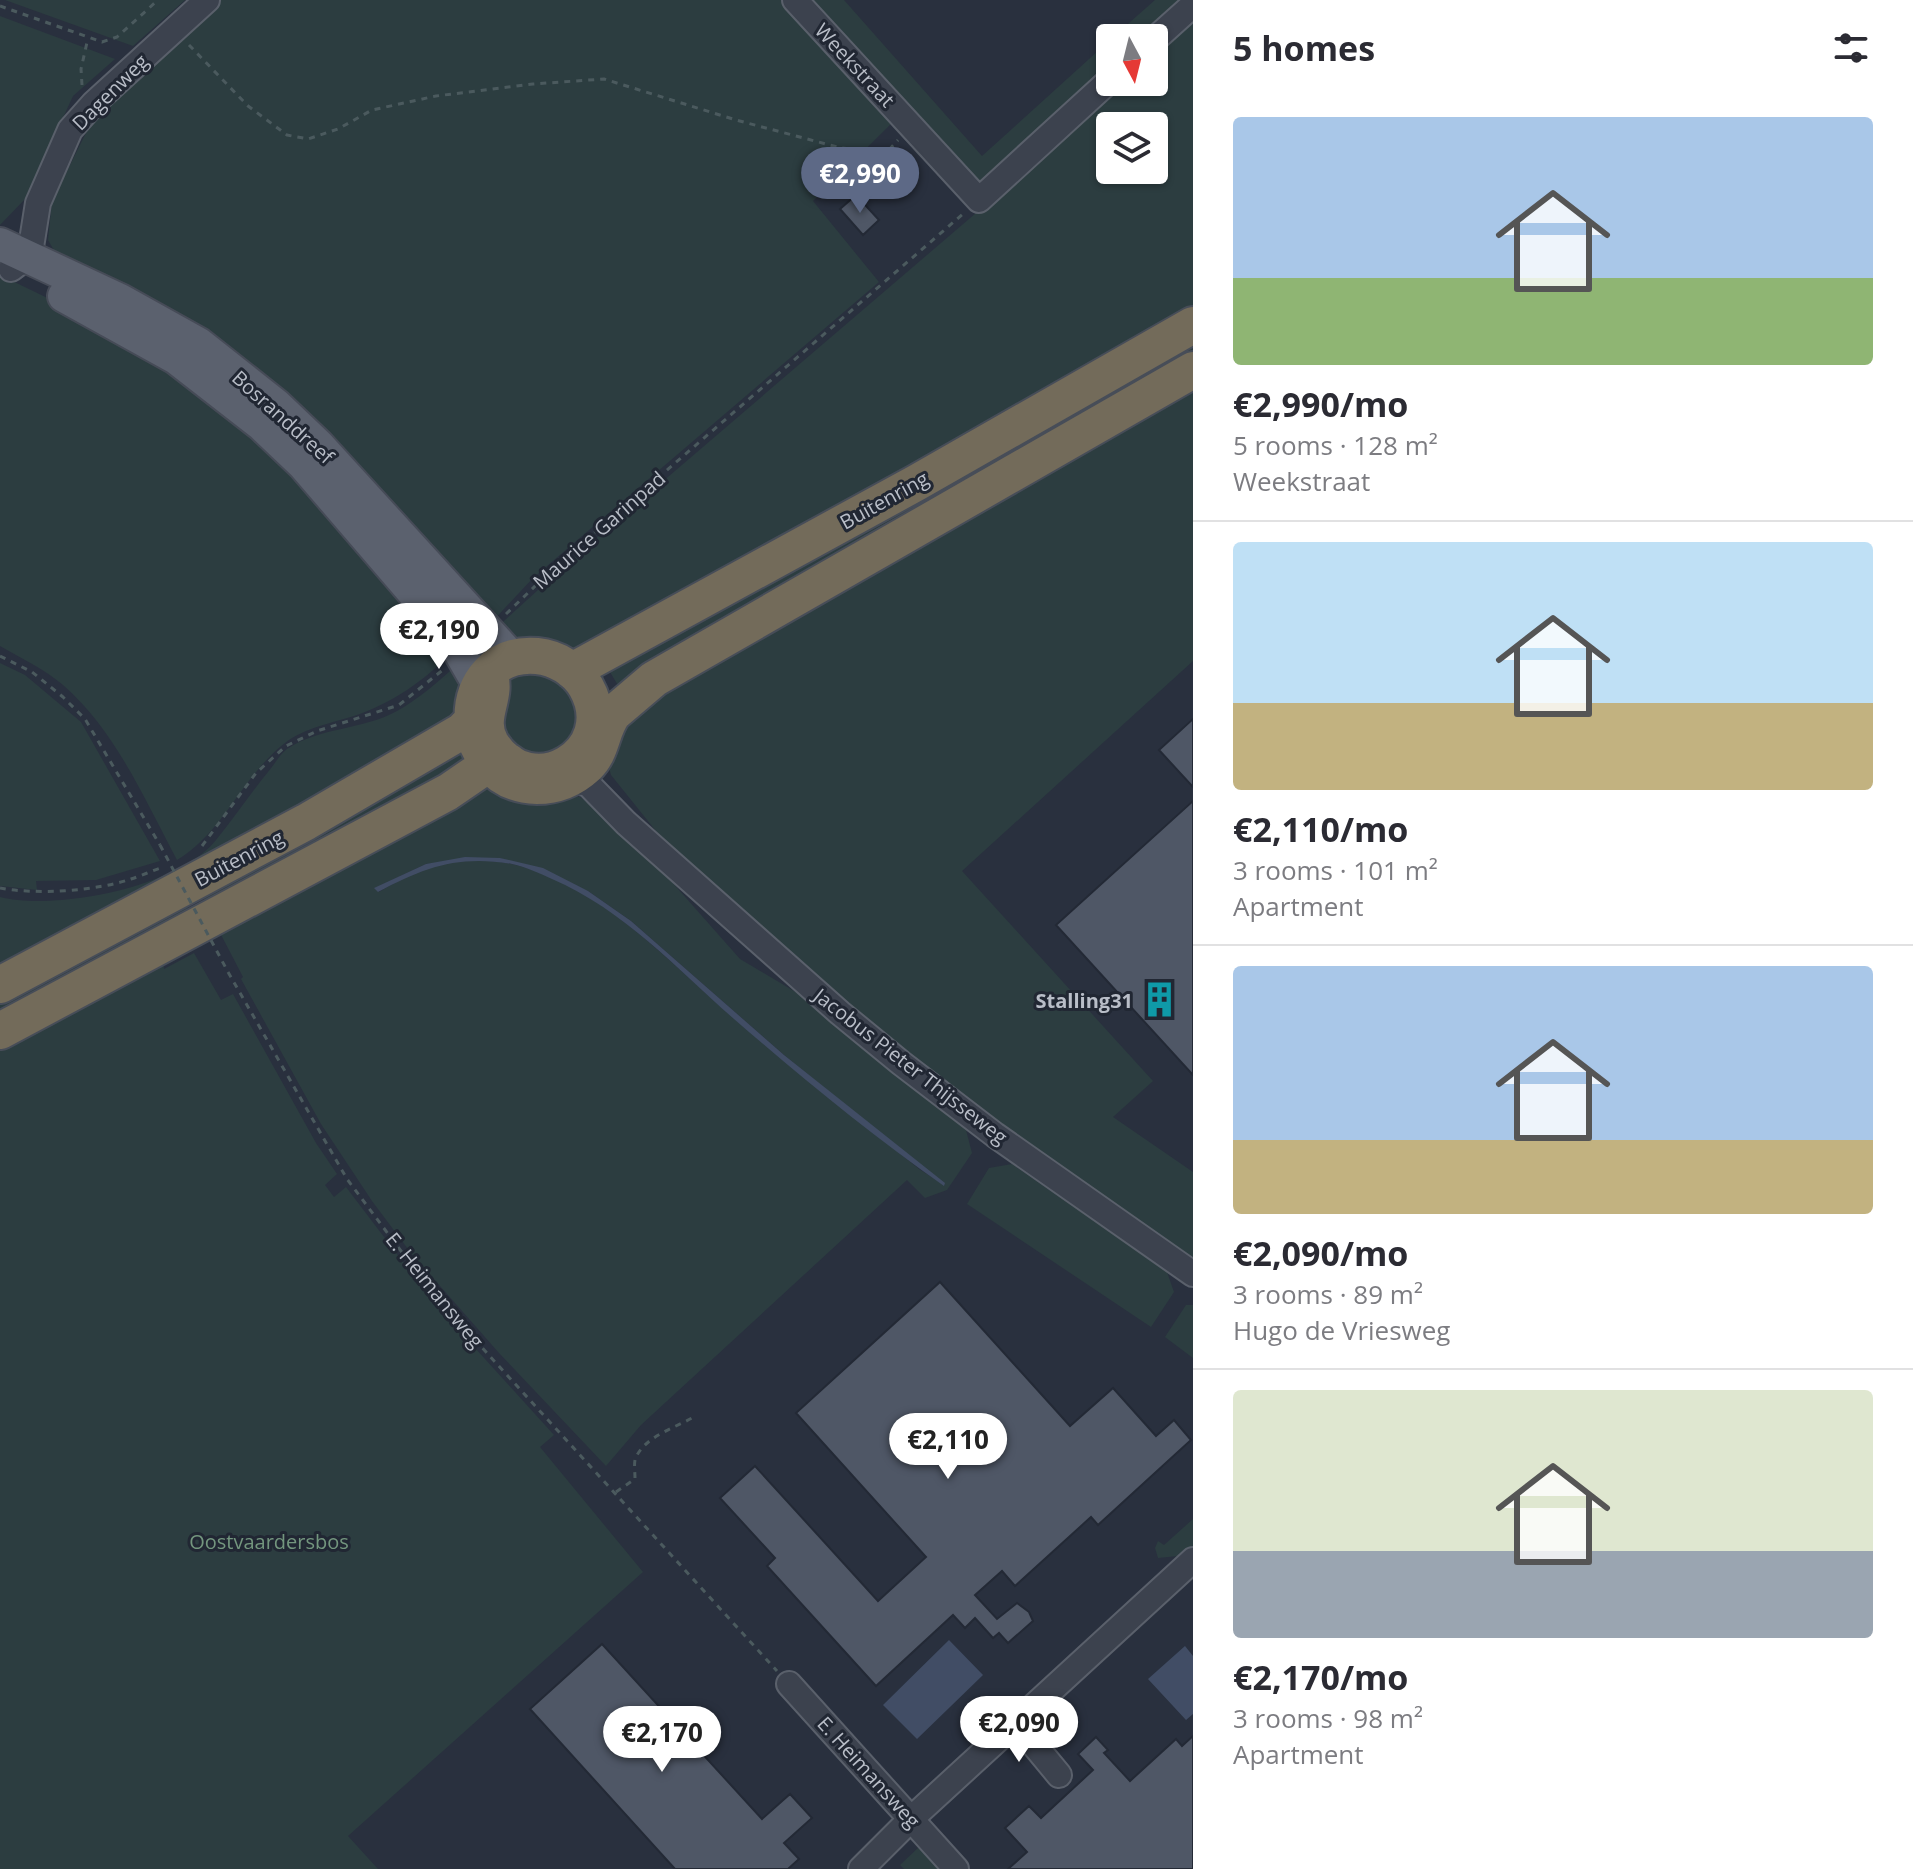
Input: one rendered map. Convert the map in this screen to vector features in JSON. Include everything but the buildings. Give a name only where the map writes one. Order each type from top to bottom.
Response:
[{"type":"highway","name":"Buitenring","points":[[572,671],[1193,325]]},
{"type":"highway","name":"Buitenring","points":[[589,745],[608,703],[645,685],[1193,370]]},
{"type":"highway","points":[[544,657],[572,671],[588,690],[589,745],[539,786],[519,783],[475,740],[477,672],[544,657]]},
{"type":"highway","points":[[477,672],[493,687],[485,711],[485,728],[497,751],[500,767]]},
{"type":"highway","name":"Buitenring","points":[[0,985],[306,822],[462,731],[477,672]]},
{"type":"highway","name":"Buitenring","points":[[0,1031],[500,767]]},
{"type":"main road","name":"Bosranddreef","points":[[9,256],[120,300],[199,344],[276,405],[318,445],[487,632],[477,672]]},
{"type":"main road","name":"Bosranddreef","points":[[9,256],[176,358],[262,425],[304,465],[477,672]]},
{"type":"street","name":"Dagenweg","points":[[9,256],[31,247],[38,203],[70,130],[94,103],[207,0]]},
{"type":"street","name":"Weekstraat","points":[[795,0],[979,200]]},
{"type":"street","points":[[1168,27],[1193,5]]},
{"type":"street","points":[[979,200],[1096,93]]},
{"type":"street","name":"Jacobus Pieter Thijsseweg","points":[[589,745],[588,784],[626,823],[840,1013],[995,1135],[1193,1274]]},
{"type":"street","points":[[861,1869],[911,1819],[1193,1560]]},
{"type":"street","name":"E. Heimansweg","points":[[789,1684],[956,1869]]},
{"type":"street","points":[[1016,1723],[1059,1775]]},
{"type":"path","points":[[0,6],[102,42],[111,41],[158,0]]},
{"type":"path","points":[[175,30],[248,106],[287,135],[308,139],[338,129],[372,110],[436,96],[604,79],[736,120],[841,148],[887,152],[911,126]]},
{"type":"path","points":[[88,38],[80,82],[94,103]]},
{"type":"path","name":"Maurice Garinpad","points":[[487,632],[555,567],[979,200]]},
{"type":"path","name":"E. Heimansweg","points":[[0,656],[32,672],[85,719],[160,845],[228,972],[347,1179],[434,1295],[789,1684]]},
{"type":"path","points":[[198,850],[211,837],[256,773],[286,746],[317,731],[399,705],[477,672]]},
{"type":"path","points":[[0,888],[44,890],[105,885],[130,880],[176,862]]},
{"type":"path","points":[[616,1492],[635,1479],[636,1458],[644,1447],[659,1435],[692,1418]]},
{"type":"green space","points":[[5,0],[185,0],[133,46]]},
{"type":"green space","points":[[221,0],[781,0],[894,121],[813,201],[879,282],[533,578],[489,625],[275,385],[196,323],[55,252],[48,240],[52,201],[96,113]]},
{"type":"green space","points":[[802,0],[844,0],[982,156],[1096,53],[1096,89],[979,185]]},
{"type":"green space","points":[[1155,0],[1193,0],[1168,24],[1128,24]]},
{"type":"green space","points":[[0,16],[115,59],[73,96],[26,198],[0,225]]},
{"type":"green space","points":[[1193,19],[1193,313],[595,653],[517,645],[495,629],[571,560],[1110,96],[1168,96],[1168,42]]},
{"type":"green space","points":[[0,275],[95,321],[252,425],[452,653],[419,682],[394,698],[368,711],[309,730],[285,743],[257,771],[208,835],[177,860],[128,767],[82,703],[56,679],[0,646]]},
{"type":"green space","points":[[1193,337],[1193,361],[1028,456],[1018,438]]},
{"type":"green space","points":[[1193,387],[1193,661],[962,871],[1153,1081],[1113,1117],[1193,1172],[1193,1260],[984,1115],[811,974],[748,920],[656,831],[611,775],[608,764],[622,718]]},
{"type":"green space","points":[[958,474],[967,491],[619,687],[604,662]]},
{"type":"green space","points":[[0,663],[25,675],[81,722],[160,861],[96,880],[36,881],[37,890],[0,886]]},
{"type":"green space","points":[[459,663],[466,675],[457,719],[0,975],[0,897],[52,901],[83,898],[175,871],[198,857],[216,840],[287,749],[313,736],[370,722],[397,711]]},
{"type":"green space","points":[[532,673],[554,679],[568,690],[575,706],[576,722],[570,737],[560,748],[544,754],[525,750],[513,743],[502,722],[510,679]]},
{"type":"green space","points":[[462,741],[478,766],[212,912],[200,891]]},
{"type":"green space","points":[[506,788],[580,797],[600,811],[648,855],[740,959],[804,997],[966,1130],[972,1153],[947,1190],[925,1198],[907,1180],[641,1425],[606,1466],[499,1353],[411,1253],[372,1201],[321,1124],[241,979],[243,977],[217,927],[481,790]],"holes":[[[500,858],[588,891],[631,921],[784,1055],[944,1185],[919,1169],[780,1057],[638,933],[565,883],[525,868],[484,860],[440,864],[416,872],[379,892],[375,888],[426,864]]]},
{"type":"green space","points":[[185,904],[194,922],[0,1023],[0,1002]]},
{"type":"green space","name":"Oostvaardersbos","points":[[194,953],[221,1000],[233,994],[316,1143],[337,1174],[325,1185],[334,1197],[346,1187],[435,1304],[554,1435],[540,1447],[643,1572],[348,1836],[378,1869],[0,1869],[0,1045],[163,962],[164,969]]},
{"type":"green space","points":[[1012,1164],[1167,1272],[1174,1292],[1151,1327],[967,1204],[989,1168]]},
{"type":"green space","points":[[1186,1305],[1193,1305],[1193,1358],[1165,1337]]},
{"type":"green space","points":[[1193,1519],[1193,1549],[1178,1556],[1158,1558],[1155,1548],[1158,1541],[1164,1545]]},
{"type":"green space","points":[[919,1847],[928,1848],[948,1869],[904,1869],[900,1865]]},
{"type":"water","points":[[465,857],[500,858],[543,868],[588,891],[631,921],[784,1055],[945,1183],[944,1186],[811,1084],[626,923],[578,892],[522,867],[475,861],[442,865],[378,892],[374,888],[426,864]]},
{"type":"water","points":[[949,1640],[983,1675],[917,1739],[883,1705]]},
{"type":"water","points":[[1185,1646],[1193,1656],[1193,1714],[1186,1720],[1148,1679]]},
{"type":"place","name":"Stalling31","points":[[1159,1000]]}]
